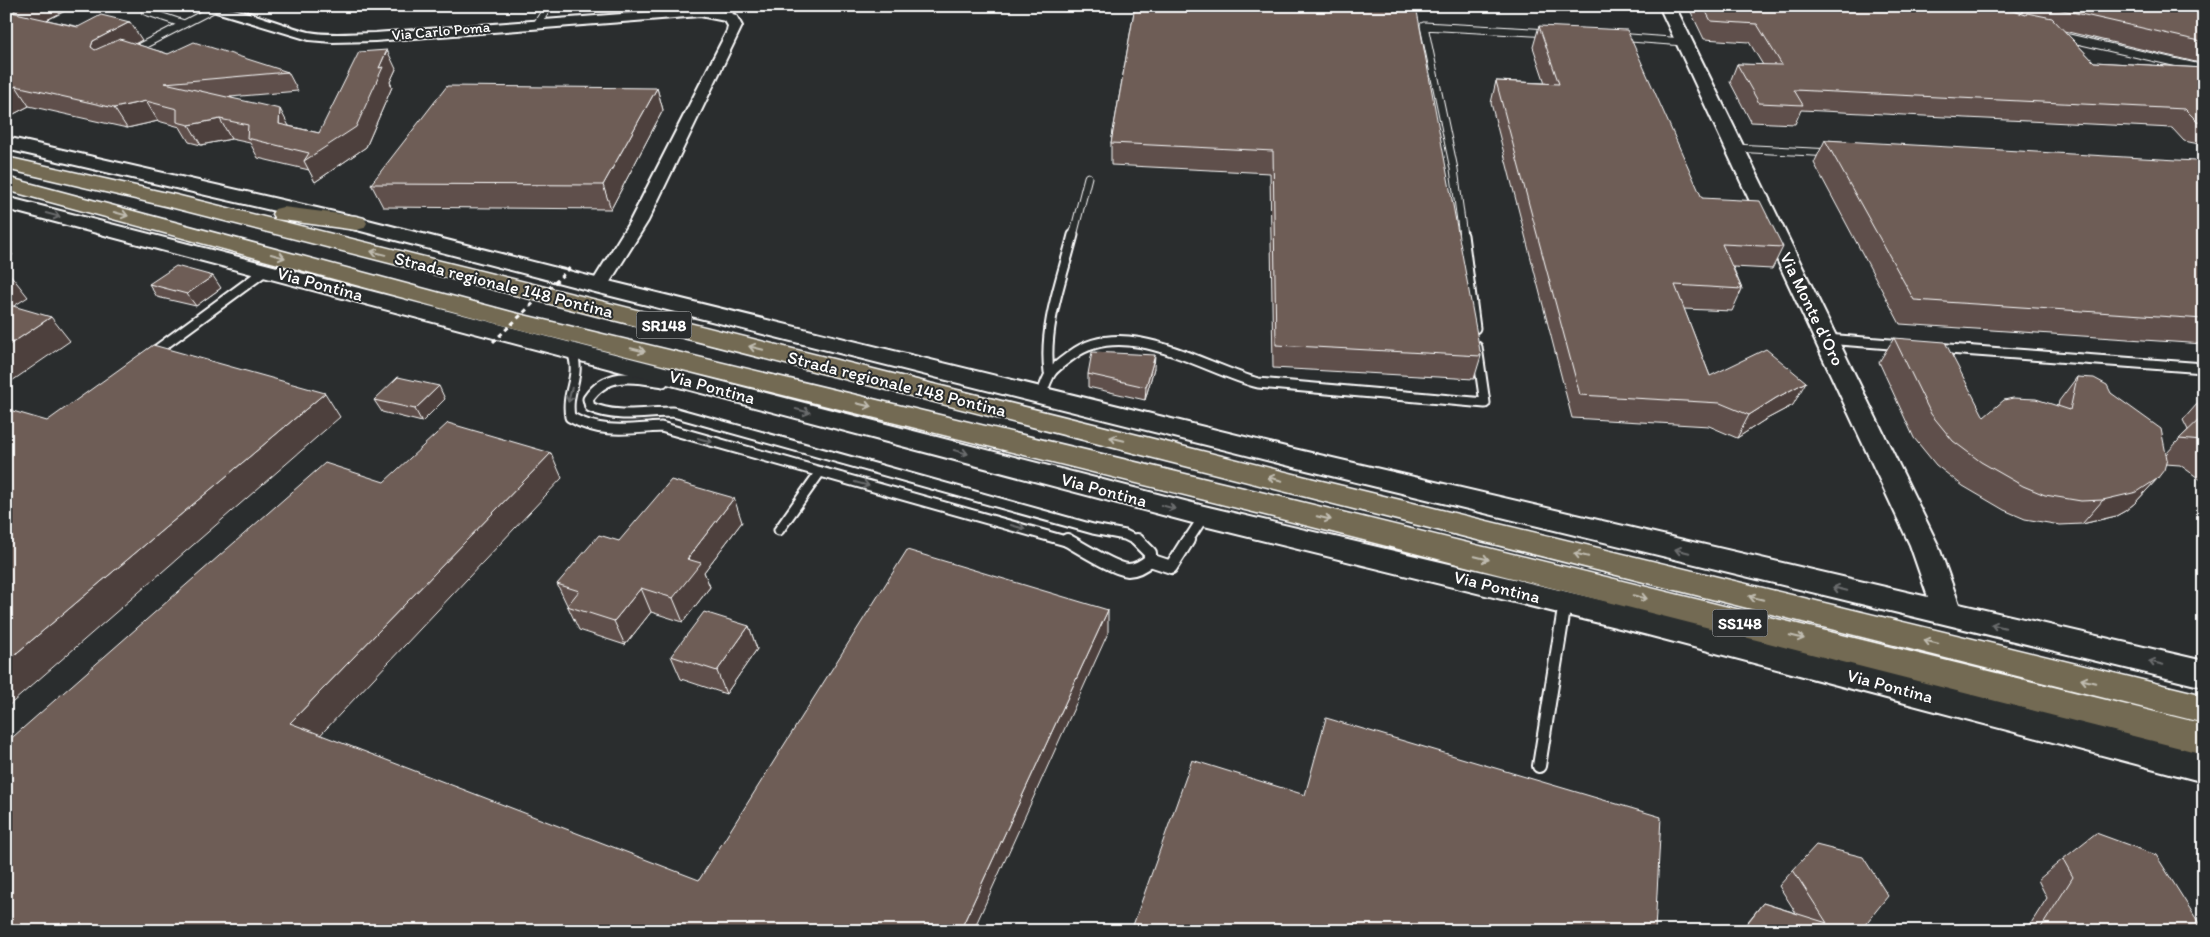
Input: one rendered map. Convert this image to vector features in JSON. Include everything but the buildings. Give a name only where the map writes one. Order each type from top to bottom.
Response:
[{"type":"highway","name":"Strada regionale 148 Pontina","points":[[6,163],[176,202],[1322,491]]},
{"type":"highway","name":"Strada regionale 148 Pontina","points":[[6,184],[514,320],[1277,506]]},
{"type":"highway","points":[[176,202],[356,223]]},
{"type":"highway","name":"SS148","points":[[1322,491],[2204,709]]},
{"type":"highway","name":"Via Pontina","points":[[1277,506],[2204,739]]},
{"type":"street","name":"Via Monte d'Oro","points":[[1667,6],[1924,546],[1948,614]]},
{"type":"street","name":"Via Carlo Poma","points":[[213,7],[304,35],[324,38],[363,38],[514,21],[537,24],[730,11],[734,23],[734,31],[638,221],[598,286]]},
{"type":"street","points":[[6,143],[356,223],[598,286],[1041,396],[2204,674]]},
{"type":"street","name":"Via Pontina","points":[[6,203],[571,349],[1204,516],[1565,603],[2204,768]]},
{"type":"lane","points":[[537,24],[549,6]]},
{"type":"lane","points":[[124,55],[213,7]]},
{"type":"lane","points":[[146,11],[184,24]]},
{"type":"lane","points":[[1049,372],[1079,350],[1100,343],[1124,340],[1195,358],[1235,377],[1258,384],[1484,403],[1454,169],[1426,43],[1424,26],[1558,34]]},
{"type":"lane","points":[[2048,33],[2204,69]]},
{"type":"lane","points":[[1607,36],[1684,42]]},
{"type":"lane","points":[[1734,148],[1841,154]]},
{"type":"lane","points":[[1041,396],[1049,372],[1047,357],[1049,328],[1088,177]]},
{"type":"lane","points":[[141,362],[266,270]]},
{"type":"lane","points":[[1826,339],[2204,368]]},
{"type":"lane","points":[[571,349],[578,362],[567,407],[570,416],[586,426],[613,430],[661,427],[1066,540],[1084,548],[1115,568],[1132,570],[1142,567],[1150,560],[1150,553],[1142,542],[1131,536],[1093,529],[673,412],[602,414],[590,407],[588,399],[598,384],[610,380],[635,377],[673,383],[730,400],[775,403]]},
{"type":"lane","points":[[779,530],[820,472]]},
{"type":"lane","points":[[1150,560],[1170,567],[1204,516]]},
{"type":"lane","points":[[1539,766],[1565,603]]},
{"type":"path","points":[[493,342],[570,267]]}]
